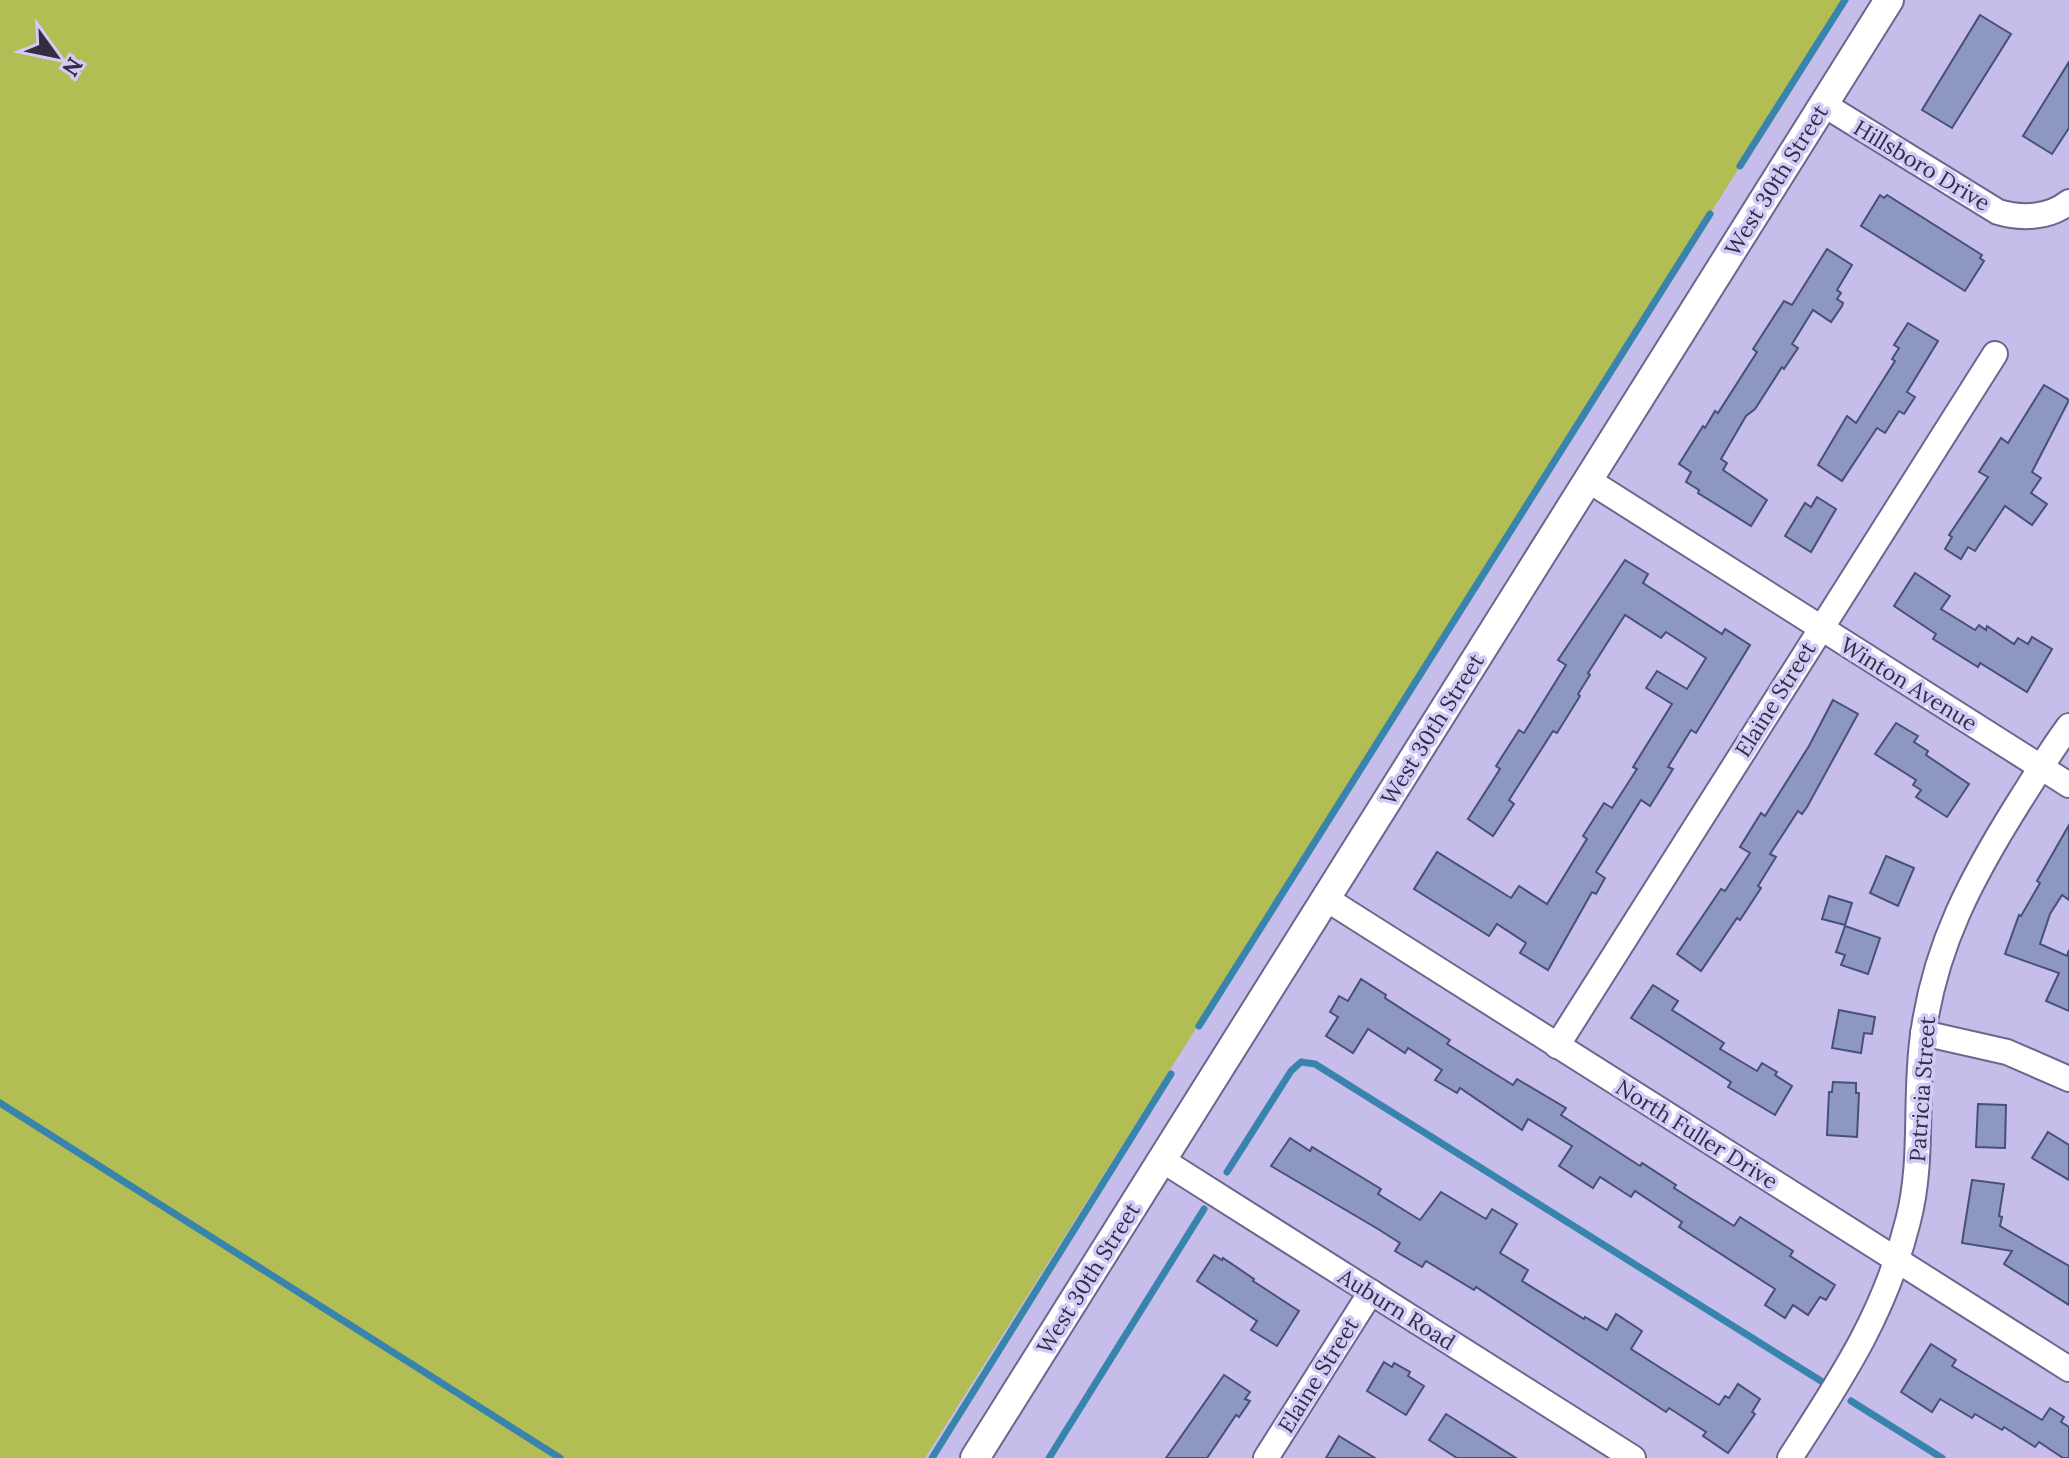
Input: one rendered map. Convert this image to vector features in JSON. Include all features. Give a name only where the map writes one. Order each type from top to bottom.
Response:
[{"type":"street","name":"West 30th Street","points":[[975,1458],[1889,0]]},
{"type":"street","name":"Hillsboro Drive","points":[[1823,104],[1998,212],[2019,216],[2040,215],[2069,202]]},
{"type":"street","name":"Elaine Street","points":[[1557,1046],[1995,354]]},
{"type":"street","name":"Winton Avenue","points":[[1588,480],[2069,785]]},
{"type":"street","name":"Patricia Street","points":[[1790,1458],[1861,1346],[1897,1262],[1913,1197],[1923,1033],[1936,971],[1966,891],[2069,726]]},
{"type":"street","name":"North Fuller Drive","points":[[1325,898],[2069,1369]]},
{"type":"street","points":[[1923,1033],[2007,1052],[2069,1079]]},
{"type":"street","name":"Auburn Road","points":[[1162,1160],[1633,1458]]},
{"type":"street","name":"Elaine Street","points":[[1266,1458],[1371,1292]]},
{"type":"green space","points":[[0,0],[1845,0],[925,1458],[0,1458]]},
{"type":"building","points":[[1980,15],[2011,34],[1952,128],[1922,110]]},
{"type":"building","points":[[2069,62],[2069,128],[2052,154],[2023,136]]},
{"type":"building","points":[[1880,195],[1884,198],[1887,195],[1982,255],[1980,258],[1984,261],[1965,291],[1861,226]]},
{"type":"building","points":[[1827,249],[1852,265],[1837,290],[1841,293],[1837,299],[1843,303],[1842,306],[1831,322],[1813,310],[1792,344],[1798,348],[1755,409],[1746,416],[1721,459],[1727,463],[1723,470],[1767,500],[1751,526],[1698,493],[1699,490],[1686,482],[1691,472],[1679,464],[1703,426],[1705,428],[1715,411],[1718,413],[1757,352],[1753,349],[1784,301],[1792,305]]},
{"type":"building","points":[[1908,323],[1938,341],[1907,392],[1915,397],[1904,414],[1899,411],[1885,433],[1877,428],[1842,481],[1818,465],[1847,416],[1856,423],[1895,361],[1892,359],[1899,348],[1894,345]]},
{"type":"building","points":[[2044,385],[2069,400],[2032,472],[2041,478],[2031,493],[2047,504],[2032,525],[2005,506],[1975,551],[1968,547],[1961,559],[1945,549],[1952,537],[1949,535],[1988,477],[1979,472],[2001,438],[2008,443]]},
{"type":"building","points":[[1817,497],[1836,509],[1811,552],[1785,536],[1805,503],[1811,507]]},
{"type":"building","points":[[1625,560],[1648,574],[1643,583],[1722,634],[1725,629],[1750,645],[1696,733],[1691,730],[1668,767],[1673,769],[1650,806],[1641,800],[1596,872],[1605,878],[1596,894],[1592,892],[1548,970],[1520,953],[1526,943],[1497,924],[1489,936],[1414,889],[1437,852],[1511,898],[1519,886],[1547,904],[1587,839],[1583,836],[1604,803],[1612,808],[1672,704],[1646,688],[1657,671],[1687,689],[1706,658],[1666,632],[1661,638],[1625,615],[1588,673],[1590,675],[1578,694],[1580,696],[1557,733],[1553,731],[1509,800],[1514,804],[1493,836],[1468,819],[1500,769],[1496,766],[1519,730],[1524,733],[1566,665],[1558,660]]},
{"type":"building","points":[[1915,573],[1950,596],[1941,609],[1975,630],[1979,625],[1986,630],[1987,626],[2014,644],[2018,638],[2028,644],[2032,637],[2052,649],[2027,692],[1933,639],[1936,634],[1894,606]]},
{"type":"building","points":[[1833,700],[1858,714],[1807,807],[1802,814],[1798,811],[1770,854],[1776,857],[1758,886],[1761,888],[1701,971],[1677,954],[1721,889],[1725,891],[1750,853],[1740,847],[1761,813],[1765,816],[1809,746]]},
{"type":"building","points":[[1896,723],[1918,736],[1914,742],[1928,751],[1926,755],[1969,784],[1947,817],[1916,797],[1921,790],[1913,785],[1916,780],[1875,754]]},
{"type":"building","points":[[2069,825],[2069,900],[2062,895],[2050,914],[2040,944],[2067,956],[2069,950],[2069,1011],[2046,1001],[2059,973],[2005,954],[2019,915],[2040,883],[2037,881]]},
{"type":"building","points":[[1886,856],[1914,868],[1898,906],[1870,893]]},
{"type":"building","points":[[1829,896],[1852,903],[1845,925],[1822,919]]},
{"type":"building","points":[[1845,926],[1880,938],[1868,974],[1841,965],[1845,955],[1836,952]]},
{"type":"building","points":[[1361,979],[1450,1040],[1447,1044],[1513,1085],[1517,1079],[1566,1108],[1561,1115],[1640,1166],[1642,1163],[1676,1185],[1674,1188],[1734,1226],[1740,1217],[1793,1251],[1790,1256],[1835,1285],[1826,1300],[1820,1297],[1808,1315],[1793,1305],[1785,1318],[1765,1305],[1775,1289],[1679,1227],[1682,1222],[1635,1191],[1631,1197],[1600,1177],[1593,1188],[1559,1166],[1572,1146],[1528,1119],[1522,1130],[1460,1088],[1457,1093],[1435,1080],[1442,1070],[1408,1048],[1405,1053],[1368,1029],[1353,1053],[1326,1036],[1338,1017],[1330,1012],[1339,996],[1348,1001]]},
{"type":"building","points":[[1653,985],[1678,1001],[1672,1010],[1724,1043],[1720,1049],[1757,1071],[1762,1063],[1792,1086],[1775,1115],[1728,1087],[1731,1082],[1631,1018]]},
{"type":"building","points":[[1839,1010],[1875,1017],[1872,1034],[1864,1033],[1861,1053],[1832,1048]]},
{"type":"building","points":[[1833,1082],[1856,1083],[1856,1093],[1859,1093],[1857,1137],[1827,1135],[1829,1092],[1832,1092]]},
{"type":"building","points":[[1978,1104],[2006,1105],[2005,1148],[1976,1147]]},
{"type":"building","points":[[2048,1132],[2069,1145],[2069,1180],[2032,1158]]},
{"type":"building","points":[[1290,1138],[1310,1151],[1312,1147],[1381,1189],[1378,1194],[1420,1220],[1441,1192],[1486,1219],[1492,1209],[1517,1224],[1500,1253],[1528,1270],[1522,1281],[1607,1330],[1616,1314],[1642,1331],[1631,1349],[1719,1405],[1725,1396],[1729,1398],[1738,1384],[1760,1399],[1752,1412],[1755,1414],[1728,1453],[1703,1436],[1706,1432],[1669,1408],[1666,1412],[1476,1287],[1474,1290],[1426,1261],[1422,1267],[1395,1251],[1400,1243],[1271,1166]]},
{"type":"building","points":[[1972,1180],[2004,1184],[2000,1226],[2069,1266],[2069,1305],[2004,1264],[2012,1251],[1962,1243]]},
{"type":"building","points":[[1214,1255],[1223,1258],[1299,1311],[1277,1346],[1251,1330],[1257,1321],[1197,1281]]},
{"type":"building","points":[[1931,1344],[1956,1360],[1952,1366],[2042,1420],[2050,1408],[2064,1417],[2061,1422],[2069,1427],[2069,1458],[2063,1458],[2039,1442],[2035,1447],[2004,1427],[2002,1430],[1975,1414],[1972,1418],[1940,1399],[1932,1412],[1901,1392]]},
{"type":"building","points":[[1384,1362],[1392,1367],[1394,1363],[1410,1372],[1408,1376],[1424,1386],[1406,1415],[1367,1391]]},
{"type":"building","points":[[1224,1375],[1250,1392],[1245,1399],[1250,1401],[1239,1417],[1236,1415],[1207,1458],[1166,1458]]},
{"type":"building","points":[[1446,1414],[1516,1458],[1457,1458],[1429,1440]]},
{"type":"building","points":[[1339,1436],[1375,1458],[1326,1458]]},
{"type":"waterway","points":[[1740,166],[1845,0]]},
{"type":"waterway","points":[[1199,1026],[1710,214]]},
{"type":"waterway","points":[[1227,1172],[1291,1071],[1301,1062],[1315,1064],[1821,1381]]},
{"type":"waterway","points":[[932,1458],[1171,1074]]},
{"type":"waterway","points":[[0,1103],[560,1458]]},
{"type":"waterway","points":[[1049,1458],[1204,1209]]},
{"type":"waterway","points":[[1851,1401],[1942,1458]]}]
